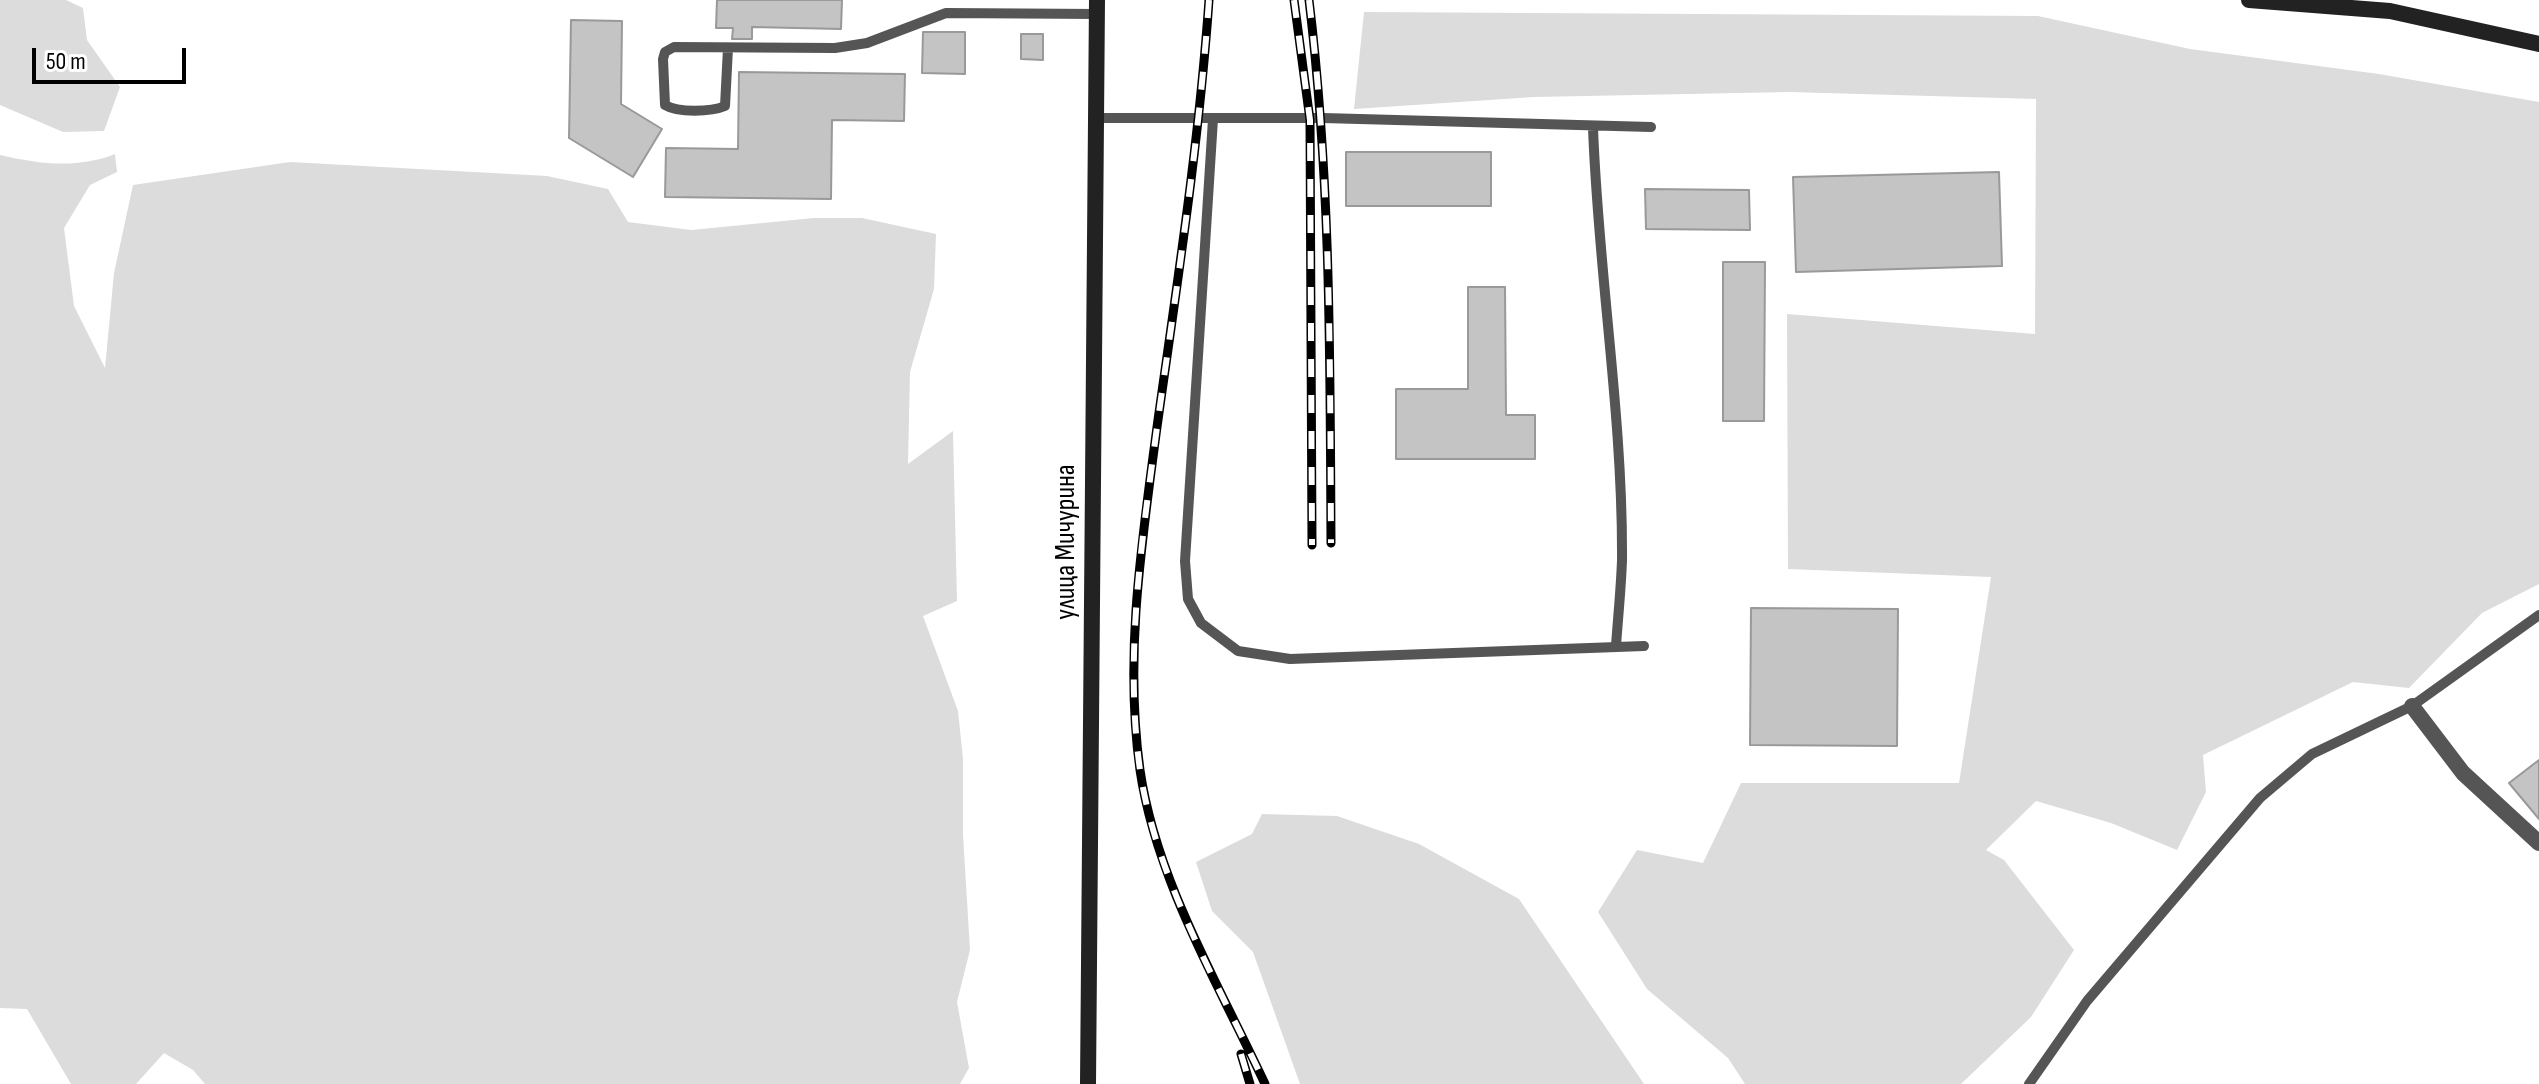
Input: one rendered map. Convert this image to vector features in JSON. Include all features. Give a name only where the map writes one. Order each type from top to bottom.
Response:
[{"type":"street","points":[[2249,0],[2391,6],[2539,44]]},
{"type":"street","name":"улица Мичурина","points":[[1088,1084],[1097,7]]},
{"type":"street","points":[[2412,706],[2463,773],[2539,843]]},
{"type":"lane","points":[[728,48],[725,106],[673,109],[665,105],[665,52],[674,47],[850,47],[936,16],[958,12],[1097,7]]},
{"type":"lane","points":[[1096,118],[1651,127]]},
{"type":"lane","points":[[1213,119],[1185,561],[1188,599],[1201,623],[1238,651],[1290,659],[1644,646]]},
{"type":"lane","points":[[1593,127],[1596,217],[1614,385],[1620,513],[1622,560],[1616,646]]},
{"type":"lane","points":[[2029,1084],[2087,1001],[2260,798],[2312,754],[2412,706],[2539,615]]},
{"type":"shaded area","points":[[0,0],[66,0],[83,8],[87,40],[120,87],[104,131],[63,132],[0,105]]},
{"type":"shaded area","points":[[1364,12],[2038,16],[2190,49],[2379,74],[2539,102],[2539,584],[2482,613],[2409,688],[2353,682],[2203,755],[2206,792],[2177,850],[2111,823],[2036,801],[1986,850],[2004,860],[2074,950],[2031,1017],[1961,1084],[1745,1084],[1728,1058],[1647,989],[1598,912],[1637,850],[1703,863],[1741,783],[1959,783],[1991,577],[1788,569],[1787,314],[2035,334],[2036,99],[1790,92],[1534,97],[1354,109]]},
{"type":"shaded area","points":[[115,154],[117,172],[90,185],[64,228],[74,306],[105,368],[114,273],[133,185],[290,162],[547,176],[608,189],[628,222],[691,230],[814,218],[862,218],[936,234],[934,289],[910,372],[908,464],[953,431],[957,601],[923,616],[958,711],[963,759],[963,835],[970,950],[957,1002],[969,1068],[960,1084],[205,1084],[193,1070],[164,1053],[136,1084],[71,1084],[27,1009],[0,1008],[0,155],[58,164],[86,162]]},
{"type":"shaded area","points":[[1262,814],[1337,816],[1419,844],[1519,899],[1644,1084],[1300,1084],[1253,952],[1212,911],[1196,862],[1252,834]]},
{"type":"building","points":[[717,0],[842,0],[841,29],[752,27],[752,39],[732,39],[733,28],[716,28]]},
{"type":"building","points":[[571,20],[622,21],[621,104],[662,129],[633,177],[569,138]]},
{"type":"building","points":[[923,32],[965,32],[965,74],[922,73]]},
{"type":"building","points":[[1021,34],[1043,34],[1043,60],[1021,59]]},
{"type":"building","points":[[739,72],[905,74],[904,121],[832,120],[831,199],[665,197],[666,148],[738,149]]},
{"type":"building","points":[[1346,152],[1491,152],[1491,206],[1346,206]]},
{"type":"building","points":[[1999,172],[2002,266],[1796,272],[1793,177]]},
{"type":"building","points":[[1645,189],[1749,190],[1750,230],[1646,229]]},
{"type":"building","points":[[1723,262],[1765,262],[1764,421],[1723,421]]},
{"type":"building","points":[[1468,287],[1505,287],[1506,415],[1535,415],[1535,459],[1396,459],[1396,389],[1468,389]]},
{"type":"building","points":[[1751,608],[1898,609],[1897,746],[1750,745]]},
{"type":"building","points":[[2539,760],[2539,819],[2509,783]]},
{"type":"railway","points":[[1209,0],[1180,267],[1141,555],[1134,641],[1136,727],[1148,811],[1174,892],[1265,1084]]},
{"type":"railway","points":[[1294,0],[1310,120],[1312,545]]},
{"type":"railway","points":[[1309,0],[1325,204],[1331,543]]},
{"type":"railway","points":[[1241,1054],[1250,1084]]}]
